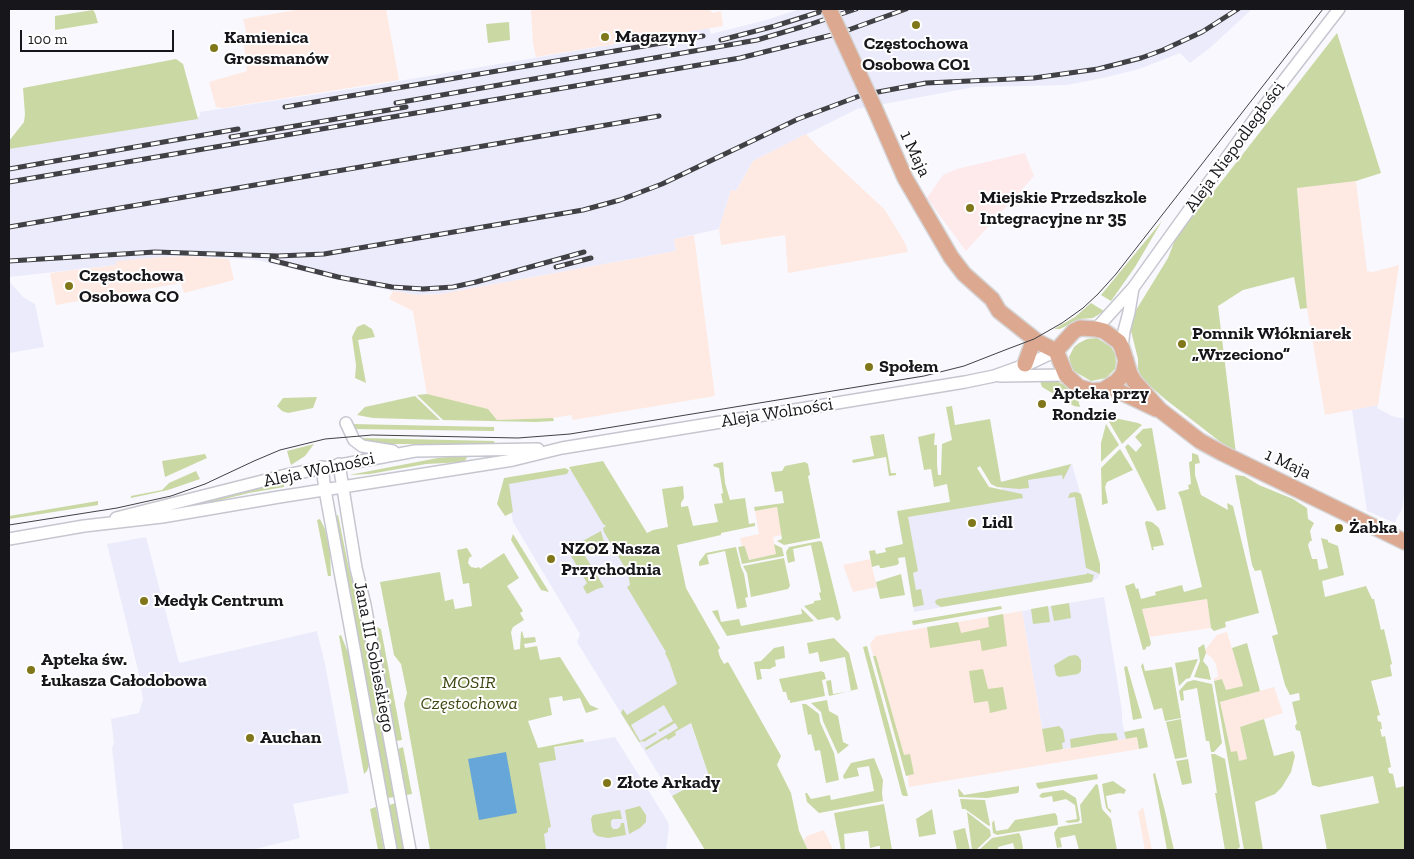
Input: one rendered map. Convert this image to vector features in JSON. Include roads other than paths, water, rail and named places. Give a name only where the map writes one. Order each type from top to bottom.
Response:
[{"type":"main road","name":"1 Maja","points":[[829,9],[905,178],[941,242],[961,270],[992,299],[999,311],[1046,347],[1061,345]]},
{"type":"main road","name":"1 Maja","points":[[992,299],[1007,305],[1061,345]]},
{"type":"main road","points":[[1080,328],[1096,329],[1111,336],[1124,361],[1117,382],[1106,388],[1092,391],[1082,389],[1066,375],[1061,345],[1080,328]]},
{"type":"main road","points":[[1025,364],[1034,339]]},
{"type":"main road","name":"1 Maja","points":[[1124,361],[1134,380],[1160,410],[1200,441],[1405,542]]},
{"type":"main road","name":"1 Maja","points":[[1106,388],[1160,410]]},
{"type":"street","name":"Aleja Niepodległości","points":[[1096,329],[1133,288],[1258,114],[1339,9]]},
{"type":"street","name":"Aleja Niepodległości","points":[[1124,361],[1125,325],[1133,288]]},
{"type":"street","name":"Aleja Wolności","points":[[9,538],[84,526],[162,518],[513,460],[559,449],[939,387],[994,376],[1025,364],[1061,345]]},
{"type":"street","name":"Aleja Wolności","points":[[994,376],[1066,375]]},
{"type":"street","points":[[346,423],[354,440],[362,446],[382,450],[415,452]]},
{"type":"street","name":"Aleja Wolności","points":[[84,526],[286,475],[339,464],[415,452],[559,449]]},
{"type":"street","name":"Jana III Sobieskiego","points":[[339,464],[341,487],[365,605],[410,850]]},
{"type":"street","name":"Jana III Sobieskiego","points":[[322,467],[324,490],[391,850]]},
{"type":"water","points":[[506,752],[517,813],[479,820],[468,759]]},
{"type":"tram line","points":[[9,525],[117,508],[171,496],[205,484],[280,450],[325,439],[372,435],[518,438],[570,434],[924,376],[964,366],[1034,339],[1083,308],[1116,274],[1323,9]]},
{"type":"railway","points":[[721,40],[829,9]]},
{"type":"railway","points":[[396,103],[757,40],[856,9]]},
{"type":"railway","points":[[9,182],[740,58],[840,33],[906,9]]},
{"type":"railway","points":[[9,261],[155,252],[278,256],[324,254],[583,210],[620,200],[662,184],[798,119],[862,95],[926,83],[1034,78],[1098,69],[1141,58],[1163,50],[1202,32],[1238,9]]},
{"type":"railway","points":[[285,107],[703,36]]},
{"type":"railway","points":[[231,137],[406,107]]},
{"type":"railway","points":[[9,227],[659,116]]},
{"type":"railway","points":[[9,169],[238,129]]},
{"type":"railway","points":[[271,260],[338,277],[392,287],[423,289],[453,287],[476,282],[584,252]]},
{"type":"railway","points":[[556,267],[591,258]]},
{"type":"place","name":"Częstochowa Osobowa CO1","points":[[916,25]]},
{"type":"place","name":"Magazyny","points":[[605,37]]},
{"type":"place","name":"Kamienica Grossmanów","points":[[214,48]]},
{"type":"place","name":"Miejskie Przedszkole Integracyjne nr 35","points":[[970,208]]},
{"type":"place","name":"Częstochowa Osobowa CO","points":[[69,286]]},
{"type":"place","name":"Pomnik Włókniarek „Wrzeciono”","points":[[1182,344]]},
{"type":"place","name":"Społem","points":[[869,367]]},
{"type":"place","name":"Apteka przy Rondzie","points":[[1042,404]]},
{"type":"place","name":"Lidl","points":[[972,523]]},
{"type":"place","name":"Żabka","points":[[1339,528]]},
{"type":"place","name":"NZOZ Nasza Przychodnia","points":[[551,559]]},
{"type":"place","name":"Medyk Centrum","points":[[144,601]]},
{"type":"place","name":"Apteka św. Łukasza Całodobowa","points":[[31,670]]},
{"type":"place","name":"Auchan","points":[[250,738]]},
{"type":"place","name":"Złote Arkady","points":[[607,783]]},
{"type":"park label","name":"MOSIR Częstochowa","points":[[469,693]]}]
